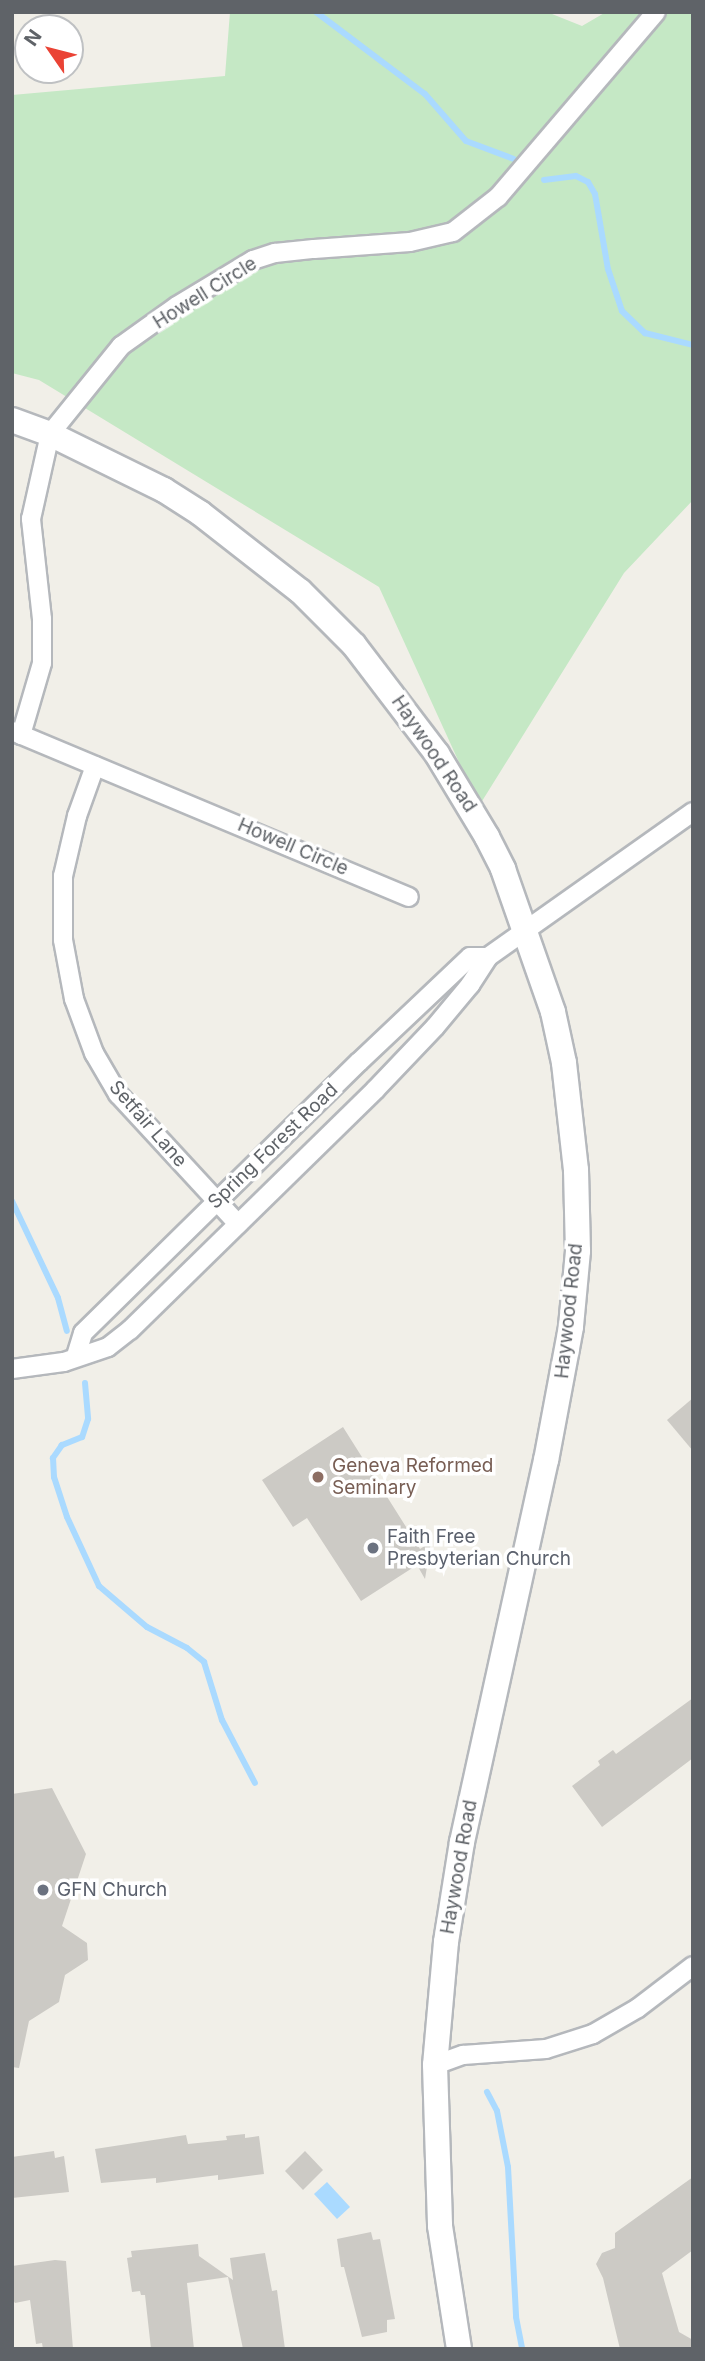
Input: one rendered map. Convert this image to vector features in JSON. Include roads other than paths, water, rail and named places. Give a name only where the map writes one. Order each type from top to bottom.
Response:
[{"type":"main road","name":"Haywood Road","points":[[12,420],[50,434],[164,491],[201,513],[300,591],[354,645],[406,709],[469,805],[503,869],[553,1012],[564,1063],[573,1128],[578,1251],[563,1379],[462,1842],[446,1942],[435,2065],[440,2226],[459,2349]]},
{"type":"street","name":"Howell Circle","points":[[409,897],[17,733],[42,663],[41,619],[31,519],[50,434],[121,346],[177,306],[253,260],[275,253],[430,238],[453,232],[474,218],[498,197],[532,159],[656,12]]},
{"type":"street","name":"Setfair Lane","points":[[95,766],[76,816],[63,876],[63,940],[74,999],[94,1053],[118,1094],[238,1223]]},
{"type":"street","points":[[525,932],[693,812]]},
{"type":"street","name":"Spring Forest Road","points":[[12,1368],[64,1362],[108,1347],[130,1330],[435,1027],[470,985],[488,957],[525,932]]},
{"type":"street","name":"Spring Forest Road","points":[[76,1356],[83,1333],[216,1200],[470,957],[488,957]]},
{"type":"street","points":[[435,2065],[463,2055],[546,2049],[593,2035],[638,2008],[693,1966]]},
{"type":"water","points":[[327,2182],[350,2207],[337,2219],[314,2194]]},
{"type":"waterway","points":[[316,12],[425,94],[466,141],[514,159]]},
{"type":"waterway","points":[[544,180],[576,176],[588,182],[595,194],[608,269],[622,311],[645,333],[693,345]]},
{"type":"waterway","points":[[12,1201],[58,1298],[67,1331]]},
{"type":"waterway","points":[[85,1383],[88,1419],[82,1437],[62,1445],[53,1458],[54,1477],[67,1517],[99,1586],[147,1627],[187,1648],[204,1662],[222,1720],[255,1783]]},
{"type":"waterway","points":[[487,2092],[497,2111],[508,2167],[516,2317],[522,2349]]},
{"type":"place","name":"Geneva Reformed Seminary","points":[[318,1477]]},
{"type":"place","name":"Faith Free Presbyterian Church","points":[[373,1548]]},
{"type":"place","name":"GFN Church","points":[[43,1890]]}]
